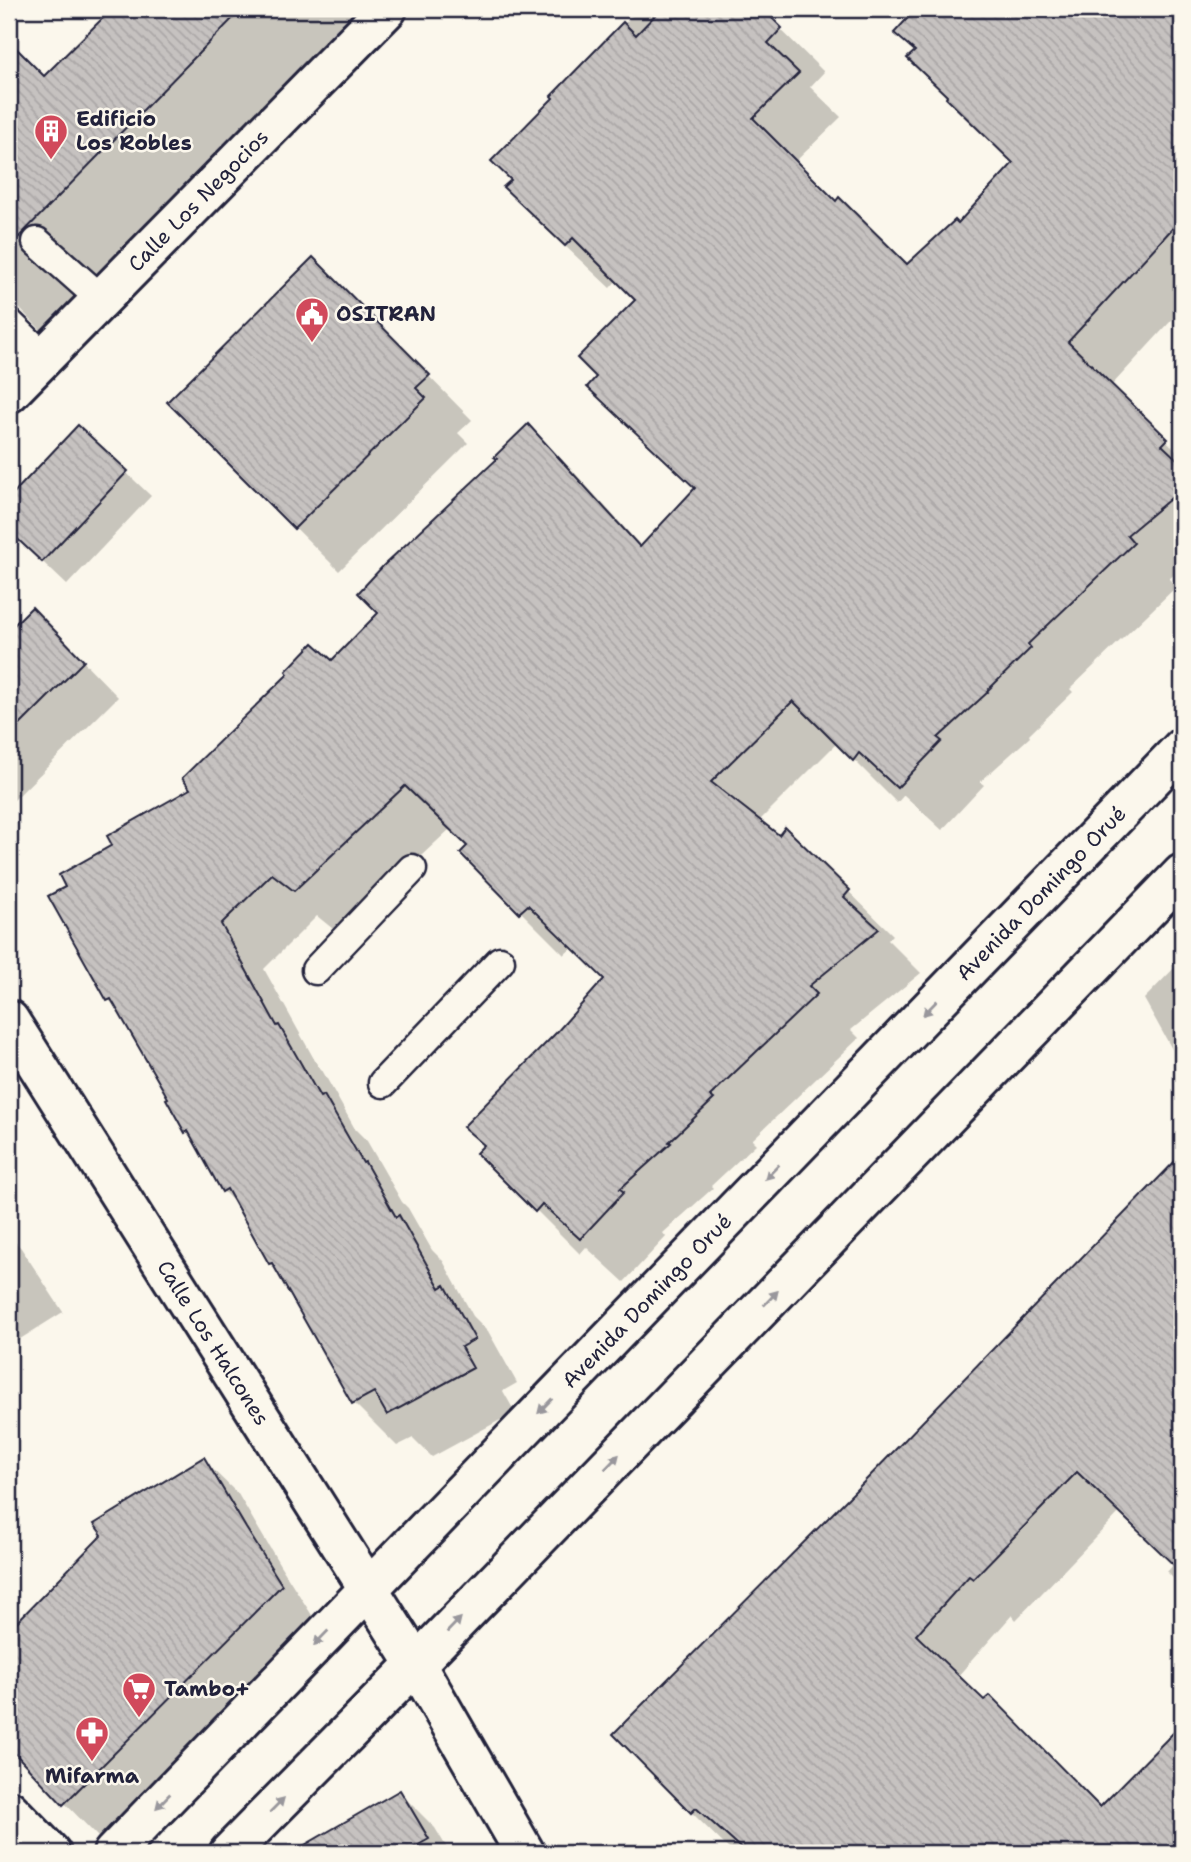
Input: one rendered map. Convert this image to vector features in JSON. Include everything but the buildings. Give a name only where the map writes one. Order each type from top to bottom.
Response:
[{"type":"main road","name":"Calle Los Negocios","points":[[9,393],[387,9]]},
{"type":"main road","name":"Avenida Domingo Orué","points":[[113,1853],[1182,748]]},
{"type":"main road","points":[[229,1853],[1182,874]]},
{"type":"main road","name":"Calle Los Halcones","points":[[9,1020],[369,1589],[526,1853]]},
{"type":"main road","points":[[9,1810],[51,1853]]},
{"type":"lane","points":[[37,242],[100,299]]},
{"type":"lane","points":[[9,323],[44,357]]},
{"type":"lane","points":[[316,970],[412,869]]},
{"type":"lane","points":[[383,1083],[500,961]]},
{"type":"place","name":"Edificio Los Robles","points":[[51,161]]},
{"type":"place","name":"OSITRAN","points":[[312,344]]},
{"type":"place","name":"Tambo+","points":[[139,1719]]},
{"type":"place","name":"Mifarma","points":[[92,1763]]}]
